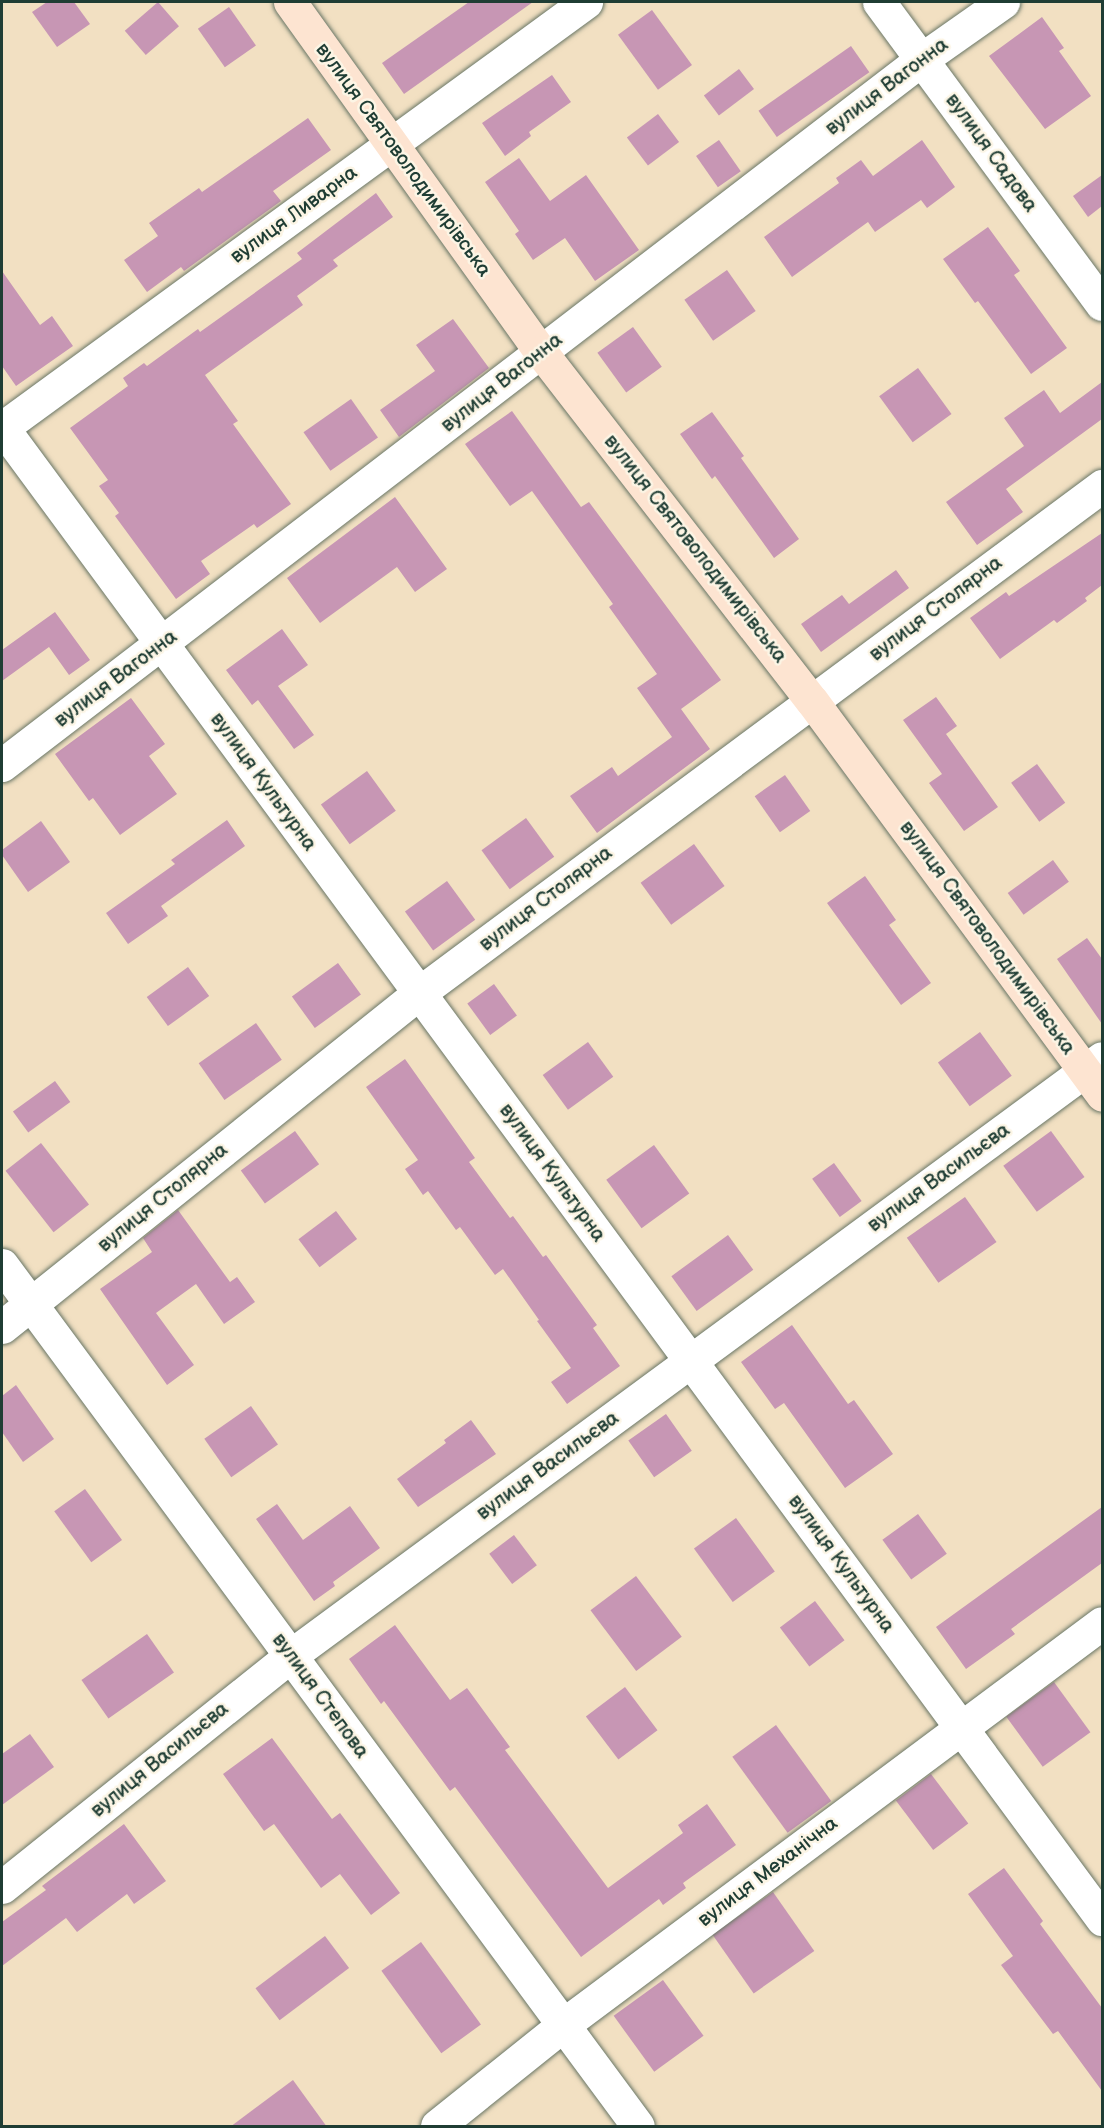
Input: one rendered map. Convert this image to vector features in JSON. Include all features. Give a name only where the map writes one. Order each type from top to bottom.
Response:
[{"type":"street","name":"вулиця Святоволодимирівська","points":[[290,2],[541,352],[1097,1074]]},
{"type":"street","name":"вулиця Ливарна","points":[[2,428],[586,2]]},
{"type":"street","name":"вулиця Садова","points":[[879,2],[1102,303]]},
{"type":"street","name":"вулиця Вагонна","points":[[2,765],[922,59],[1003,2]]},
{"type":"street","name":"вулиця Культурна","points":[[2,428],[1102,1919]]},
{"type":"street","name":"вулиця Столярна","points":[[2,1327],[419,993],[1102,486]]},
{"type":"street","name":"вулиця Васильєва","points":[[2,1887],[291,1656],[691,1361],[1097,1074]]},
{"type":"street","name":"вулиця Степова","points":[[2,1265],[638,2127]]},
{"type":"street","name":"вулиця Механічна","points":[[437,2127],[563,2025],[1102,1623]]},
{"type":"building","points":[[47,2],[74,2],[90,24],[57,47],[32,12]]},
{"type":"building","points":[[158,2],[179,26],[146,55],[125,31]]},
{"type":"building","points":[[469,2],[533,2],[404,94],[382,63]]},
{"type":"building","points":[[229,7],[256,46],[225,67],[198,29]]},
{"type":"building","points":[[652,10],[692,65],[658,90],[618,35]]},
{"type":"building","points":[[1042,17],[1064,48],[1059,51],[1091,96],[1045,129],[989,56]]},
{"type":"building","points":[[851,46],[869,72],[777,137],[758,111]]},
{"type":"building","points":[[739,69],[754,89],[719,115],[704,95]]},
{"type":"building","points":[[552,75],[571,102],[529,132],[531,136],[505,156],[482,123]]},
{"type":"building","points":[[658,114],[679,142],[648,165],[627,137]]},
{"type":"building","points":[[308,118],[331,150],[273,191],[281,201],[184,271],[181,267],[147,292],[124,260],[158,236],[149,223],[199,188],[202,192]]},
{"type":"building","points":[[719,140],[741,171],[718,187],[696,156]]},
{"type":"building","points":[[922,140],[955,187],[927,208],[921,200],[875,232],[868,222],[792,277],[764,237],[839,183],[836,178],[861,160],[873,176]]},
{"type":"building","points":[[519,158],[550,201],[586,175],[639,250],[595,281],[565,238],[533,260],[515,234],[519,231],[485,182]]},
{"type":"building","points":[[1102,175],[1102,206],[1088,217],[1073,196]]},
{"type":"building","points":[[376,193],[393,217],[333,260],[338,266],[297,296],[303,305],[205,375],[238,421],[233,424],[291,504],[257,528],[254,524],[201,561],[210,574],[176,599],[115,516],[119,513],[99,486],[108,480],[70,428],[128,386],[123,378],[144,363],[147,366],[198,329],[200,332],[302,259],[297,253]]},
{"type":"building","points":[[988,227],[1020,271],[1014,275],[1067,348],[1031,374],[978,301],[975,303],[943,259]]},
{"type":"building","points":[[727,270],[756,311],[713,341],[684,300]]},
{"type":"building","points":[[2,271],[40,325],[52,316],[73,346],[16,386],[2,366]]},
{"type":"building","points":[[453,319],[489,368],[399,437],[380,410],[435,371],[416,345]]},
{"type":"building","points":[[633,327],[662,367],[626,393],[597,353]]},
{"type":"building","points":[[918,368],[952,414],[913,442],[879,396]]},
{"type":"building","points":[[1102,382],[1102,419],[1006,489],[1023,512],[977,545],[946,502],[1024,446],[1004,418],[1044,390],[1060,413]]},
{"type":"building","points":[[351,399],[378,438],[330,471],[303,432]]},
{"type":"building","points":[[512,411],[581,507],[589,502],[721,680],[681,709],[710,749],[597,833],[570,796],[612,767],[618,776],[672,737],[637,688],[657,674],[609,607],[613,604],[532,491],[510,506],[465,444]]},
{"type":"building","points":[[712,412],[744,456],[741,458],[799,539],[774,558],[715,476],[712,479],[680,434]]},
{"type":"building","points":[[395,497],[447,569],[415,592],[397,567],[320,623],[287,578]]},
{"type":"building","points":[[1102,533],[1102,585],[1085,598],[1087,601],[1057,623],[1054,620],[1000,659],[970,618],[1006,592],[1009,596]]},
{"type":"building","points":[[896,570],[909,588],[821,652],[801,624],[842,595],[849,604]]},
{"type":"building","points":[[55,612],[90,660],[69,675],[49,647],[2,681],[2,650]]},
{"type":"building","points":[[282,629],[308,665],[278,686],[314,735],[294,749],[258,700],[252,705],[226,670]]},
{"type":"building","points":[[936,697],[957,726],[946,734],[998,807],[964,831],[929,783],[942,774],[903,720]]},
{"type":"building","points":[[131,698],[165,744],[149,756],[177,794],[120,835],[93,798],[89,801],[55,754]]},
{"type":"building","points":[[1037,764],[1065,803],[1039,822],[1011,783]]},
{"type":"building","points":[[367,771],[396,811],[350,844],[321,805]]},
{"type":"building","points":[[785,775],[810,811],[780,832],[755,796]]},
{"type":"building","points":[[526,818],[554,857],[510,889],[482,850]]},
{"type":"building","points":[[227,820],[245,846],[161,906],[168,916],[128,944],[106,913],[175,864],[171,860]]},
{"type":"building","points":[[41,821],[70,862],[28,892],[2,855],[2,850]]},
{"type":"building","points":[[694,844],[725,886],[671,925],[641,883]]},
{"type":"building","points":[[1053,860],[1069,882],[1024,915],[1008,893]]},
{"type":"building","points":[[865,876],[896,920],[889,925],[931,983],[901,1005],[827,903]]},
{"type":"building","points":[[447,881],[475,920],[433,950],[405,912]]},
{"type":"building","points":[[1087,938],[1102,959],[1102,1024],[1057,959]]},
{"type":"building","points":[[338,963],[361,995],[315,1028],[292,997]]},
{"type":"building","points":[[188,967],[209,996],[168,1026],[147,997]]},
{"type":"building","points":[[494,984],[517,1016],[490,1035],[467,1003]]},
{"type":"building","points":[[256,1023],[282,1060],[224,1100],[199,1063]]},
{"type":"building","points":[[980,1032],[1012,1076],[970,1106],[938,1063]]},
{"type":"building","points":[[588,1042],[613,1077],[568,1110],[543,1075]]},
{"type":"building","points":[[405,1059],[475,1158],[469,1162],[510,1218],[513,1216],[543,1257],[546,1255],[597,1325],[593,1328],[620,1366],[567,1404],[551,1382],[571,1368],[503,1269],[495,1275],[460,1227],[456,1230],[428,1191],[423,1195],[405,1169],[418,1160],[366,1087]]},
{"type":"building","points":[[55,1081],[70,1102],[28,1133],[13,1112]]},
{"type":"building","points":[[295,1131],[319,1164],[265,1204],[241,1170]]},
{"type":"building","points":[[1051,1131],[1085,1177],[1037,1212],[1003,1166]]},
{"type":"building","points":[[41,1143],[89,1204],[54,1232],[6,1171]]},
{"type":"building","points":[[654,1145],[689,1194],[642,1228],[606,1180]]},
{"type":"building","points":[[834,1163],[862,1201],[840,1217],[812,1179]]},
{"type":"building","points":[[965,1197],[997,1242],[938,1283],[907,1238]]},
{"type":"building","points":[[178,1210],[230,1282],[237,1277],[255,1302],[224,1324],[196,1284],[156,1313],[194,1365],[167,1385],[100,1289],[152,1252],[143,1238]]},
{"type":"building","points":[[336,1211],[357,1239],[320,1267],[298,1239]]},
{"type":"building","points":[[728,1235],[753,1270],[697,1311],[671,1276]]},
{"type":"building","points":[[792,1325],[848,1404],[854,1400],[893,1454],[845,1488],[784,1403],[775,1409],[741,1362]]},
{"type":"building","points":[[16,1385],[54,1439],[23,1462],[2,1432],[2,1396]]},
{"type":"building","points":[[251,1406],[278,1445],[231,1477],[204,1439]]},
{"type":"building","points":[[666,1414],[692,1451],[654,1477],[628,1440]]},
{"type":"building","points":[[471,1420],[496,1454],[418,1507],[397,1479],[446,1443],[444,1440]]},
{"type":"building","points":[[85,1489],[122,1540],[91,1562],[54,1511]]},
{"type":"building","points":[[277,1504],[303,1540],[350,1506],[380,1548],[333,1582],[335,1586],[314,1601],[256,1519]]},
{"type":"building","points":[[1102,1507],[1102,1563],[1011,1629],[1015,1634],[966,1669],[936,1627]]},
{"type":"building","points":[[918,1514],[947,1554],[911,1580],[882,1540]]},
{"type":"building","points":[[736,1518],[775,1571],[733,1602],[694,1549]]},
{"type":"building","points":[[514,1535],[537,1565],[512,1584],[489,1554]]},
{"type":"building","points":[[636,1576],[682,1637],[636,1671],[590,1610]]},
{"type":"building","points":[[815,1601],[844,1640],[809,1667],[780,1627]]},
{"type":"building","points":[[395,1625],[450,1700],[467,1688],[510,1747],[505,1750],[608,1888],[683,1833],[678,1825],[707,1804],[736,1845],[683,1883],[686,1888],[663,1905],[659,1899],[581,1957],[455,1787],[450,1791],[384,1701],[381,1704],[349,1659]]},
{"type":"building","points":[[147,1634],[174,1673],[108,1718],[81,1680]]},
{"type":"building","points":[[1054,1682],[1090,1732],[1043,1767],[1006,1717]]},
{"type":"building","points":[[625,1687],[657,1730],[618,1760],[586,1716]]},
{"type":"building","points":[[776,1725],[831,1801],[788,1833],[732,1757]]},
{"type":"building","points":[[30,1734],[54,1767],[2,1805],[2,1754]]},
{"type":"building","points":[[272,1738],[332,1819],[340,1813],[400,1893],[371,1915],[340,1874],[321,1888],[274,1824],[264,1831],[223,1774]]},
{"type":"building","points":[[931,1774],[968,1824],[933,1850],[896,1800]]},
{"type":"building","points":[[124,1824],[166,1881],[134,1904],[127,1894],[77,1932],[66,1918],[2,1966],[2,1922],[46,1890],[42,1886]]},
{"type":"building","points":[[1004,1868],[1043,1921],[1040,1924],[1102,2008],[1102,2091],[1058,2031],[1053,2034],[1001,1965],[1013,1956],[968,1894]]},
{"type":"building","points":[[773,1892],[814,1951],[754,1993],[712,1934]]},
{"type":"building","points":[[325,1936],[349,1968],[280,2020],[256,1988]]},
{"type":"building","points":[[421,1942],[481,2025],[441,2053],[381,1971]]},
{"type":"building","points":[[663,1980],[704,2036],[654,2072],[614,2016]]},
{"type":"building","points":[[293,2080],[327,2127],[230,2127]]}]
